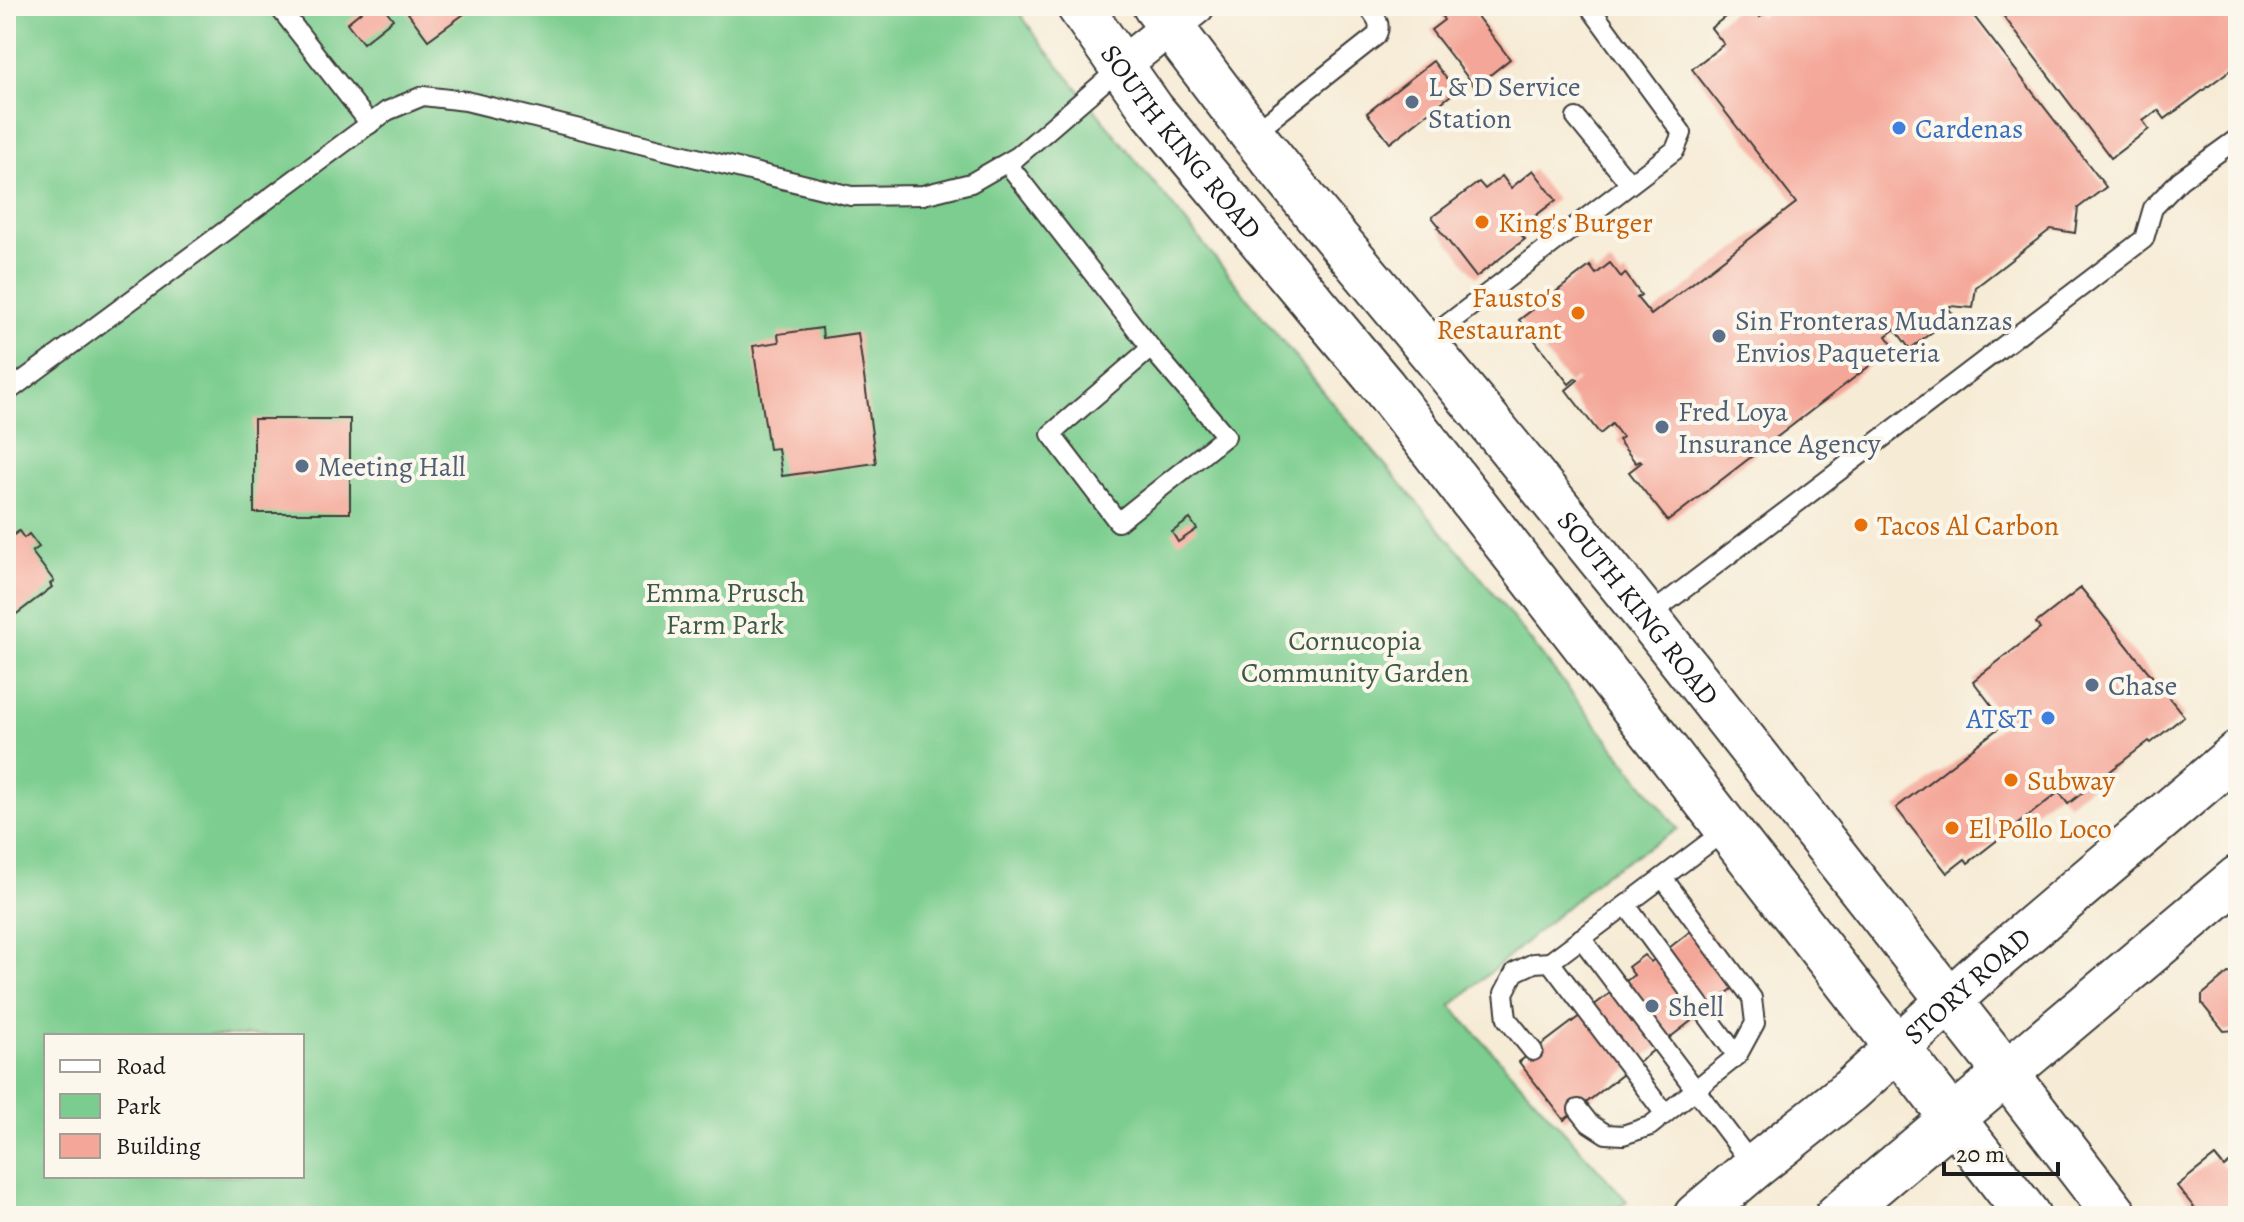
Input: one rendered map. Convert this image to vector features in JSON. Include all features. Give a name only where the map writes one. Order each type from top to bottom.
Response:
[{"type":"main road","name":"SOUTH KING ROAD","points":[[1079,6],[1152,110],[1383,386],[2028,1216]]},
{"type":"main road","name":"SOUTH KING ROAD","points":[[1173,13],[1252,134],[1647,617],[2116,1216]]},
{"type":"main road","name":"STORY ROAD","points":[[1696,1216],[1851,1090],[1949,1000],[2238,753]]},
{"type":"main road","points":[[1837,1216],[2238,878]]},
{"type":"street","points":[[1121,66],[1173,13]]},
{"type":"lane","points":[[278,6],[370,124]]},
{"type":"lane","points":[[1252,134],[1376,36],[1379,23],[1367,6]]},
{"type":"lane","points":[[1424,342],[1675,150],[1682,133],[1589,6]]},
{"type":"lane","points":[[6,393],[387,111],[423,96],[466,101],[851,196],[923,195],[971,183],[1018,156],[1121,66]]},
{"type":"lane","points":[[1576,118],[1630,184]]},
{"type":"lane","points":[[1647,617],[2144,239],[2153,208],[2180,180],[2238,138]]},
{"type":"lane","points":[[1007,163],[1151,348],[1226,436],[1118,522],[1051,434],[1151,348]]},
{"type":"lane","points":[[1533,1051],[1507,1019],[1504,993],[1515,972],[1534,963],[1550,962],[1727,829]]},
{"type":"lane","points":[[1578,1109],[1589,1123],[1606,1134],[1623,1135],[1650,1126],[1737,1056],[1755,1023],[1752,998],[1663,878]]},
{"type":"lane","points":[[1626,905],[1737,1056]]},
{"type":"lane","points":[[1581,938],[1754,1167]]},
{"type":"lane","points":[[1550,962],[1665,1114]]},
{"type":"green space","name":"Emma Prusch Farm Park","points":[[6,6],[1015,6],[1040,42],[1334,405],[1479,575],[1678,829],[1605,874],[1451,1006],[1627,1201],[1609,1216],[6,1216]]},
{"type":"building","points":[[368,6],[383,6],[393,19],[363,43],[347,23]]},
{"type":"building","points":[[417,6],[458,6],[464,14],[428,40],[408,13]]},
{"type":"building","points":[[1461,6],[1469,6],[1510,59],[1475,87],[1431,30],[1444,20],[1442,17]]},
{"type":"building","points":[[1739,6],[1752,6],[1760,17],[1770,9],[1768,6],[1966,6],[2106,187],[2078,208],[2075,233],[2051,229],[1976,287],[1973,308],[1950,306],[1948,308],[1954,315],[1910,349],[1895,329],[1886,336],[1894,347],[1668,521],[1629,472],[1642,462],[1636,463],[1618,440],[1622,437],[1612,424],[1600,434],[1566,390],[1578,380],[1576,378],[1569,384],[1519,320],[1590,266],[1596,274],[1610,263],[1621,277],[1625,273],[1641,295],[1637,298],[1651,315],[1796,203],[1692,69],[1724,44],[1711,28]]},
{"type":"building","points":[[1996,6],[2238,6],[2238,64],[2165,119],[2158,110],[2143,121],[2149,129],[2111,158]]},
{"type":"building","name":"L & D Service Station","points":[[1433,61],[1456,91],[1390,143],[1367,113]]},
{"type":"building","name":"King's Burger","points":[[1533,170],[1556,200],[1517,230],[1525,239],[1476,277],[1432,217],[1479,182],[1485,189],[1502,176],[1511,188]]},
{"type":"building","points":[[822,328],[823,338],[858,333],[876,463],[782,476],[778,448],[769,449],[753,346],[779,342],[778,334]]},
{"type":"building","name":"Meeting Hall","points":[[254,419],[350,419],[350,513],[254,513]]},
{"type":"building","points":[[1190,519],[1197,529],[1178,542],[1172,532]]},
{"type":"building","points":[[19,531],[24,538],[29,534],[39,547],[32,552],[54,581],[50,584],[52,587],[6,622],[6,541]]},
{"type":"building","points":[[2081,588],[2184,716],[2068,804],[2059,792],[1968,863],[1965,859],[1947,873],[1896,808],[2005,723],[1973,681],[2040,629],[2036,623]]},
{"type":"building","name":"Shell","points":[[1701,923],[1745,979],[1564,1120],[1519,1062],[1634,975],[1628,967],[1644,955],[1651,962]]},
{"type":"building","points":[[2228,973],[2238,975],[2238,1034],[2235,1030],[2224,1031],[2202,1004],[2202,995]]},
{"type":"building","points":[[2215,1156],[2224,1167],[2238,1156],[2238,1216],[2201,1216],[2177,1186]]},
{"type":"place","name":"L & D Service Station","points":[[1412,102]]},
{"type":"place","name":"Cardenas","points":[[1899,128]]},
{"type":"place","name":"King's Burger","points":[[1482,222]]},
{"type":"place","name":"Fausto's Restaurant","points":[[1578,313]]},
{"type":"place","name":"Sin Fronteras Mudanzas Envios Paqueteria","points":[[1719,336]]},
{"type":"place","name":"Fred Loya Insurance Agency","points":[[1662,427]]},
{"type":"place","name":"Meeting Hall","points":[[302,466]]},
{"type":"place","name":"Tacos Al Carbon","points":[[1861,525]]},
{"type":"place","name":"Chase","points":[[2092,685]]},
{"type":"place","name":"AT&T","points":[[2048,718]]},
{"type":"place","name":"Subway","points":[[2011,780]]},
{"type":"place","name":"El Pollo Loco","points":[[1952,828]]},
{"type":"place","name":"Shell","points":[[1652,1006]]},
{"type":"park label","name":"Cornucopia Community Garden","points":[[1355,656]]}]
